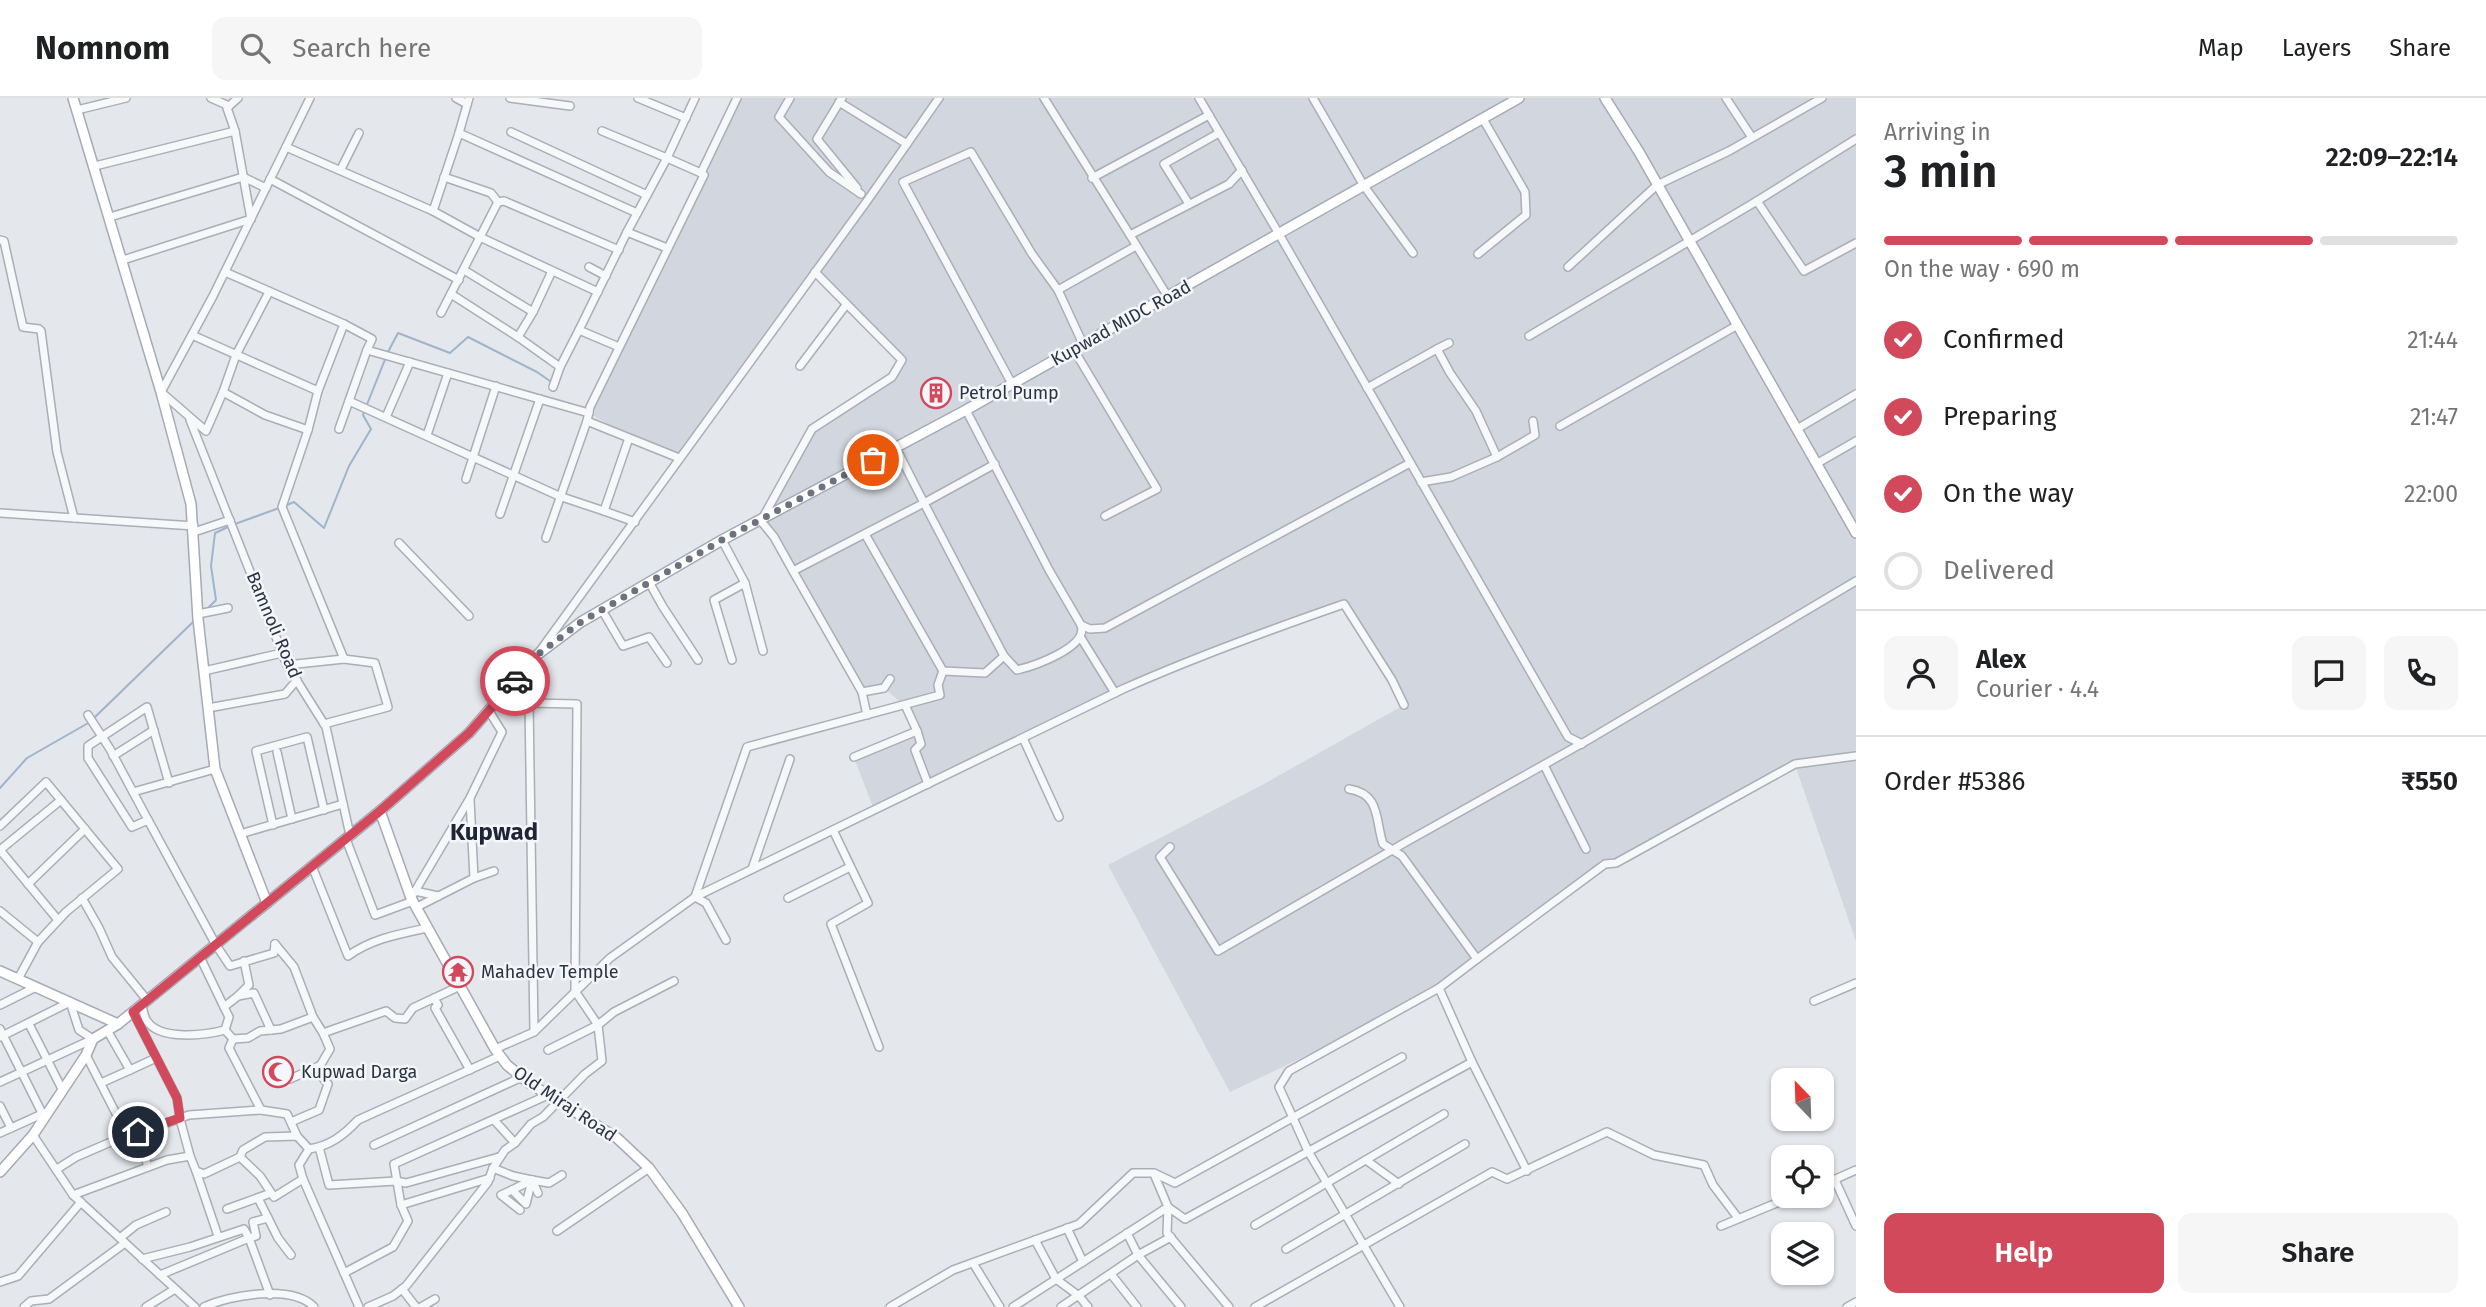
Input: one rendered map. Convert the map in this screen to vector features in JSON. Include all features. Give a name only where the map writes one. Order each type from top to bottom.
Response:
[{"type":"main road","points":[[73,98],[162,392],[191,504],[198,614],[215,769],[267,903]]},
{"type":"main road","name":"Kupwad MIDC Road","points":[[93,1039],[118,1024],[380,811],[469,733],[537,655],[581,622],[722,540],[1074,350],[1519,98]]},
{"type":"main road","points":[[1605,98],[1856,533]]},
{"type":"main road","name":"Old Miraj Road","points":[[380,811],[427,928],[498,1053],[522,1077],[617,1138],[649,1168],[682,1213],[739,1307]]},
{"type":"main road","points":[[0,971],[118,1024]]},
{"type":"main road","points":[[0,1172],[33,1135],[43,1115],[86,1055],[93,1039]]},
{"type":"street","points":[[77,110],[126,98]]},
{"type":"street","points":[[211,98],[229,106]]},
{"type":"street","points":[[238,98],[227,108],[235,131],[251,219]]},
{"type":"street","points":[[269,292],[236,355],[206,431],[162,392],[225,272],[310,98]]},
{"type":"street","points":[[433,211],[468,101],[456,98]]},
{"type":"street","points":[[510,98],[569,106]]},
{"type":"street","points":[[638,98],[686,118]]},
{"type":"street","points":[[553,387],[560,367],[695,98]]},
{"type":"street","points":[[701,173],[737,98]]},
{"type":"street","points":[[789,98],[779,117],[829,172],[861,194]]},
{"type":"street","points":[[534,1032],[529,703],[537,655],[939,98]]},
{"type":"street","points":[[1045,98],[1168,297]]},
{"type":"street","points":[[1199,98],[1568,737],[1581,744]]},
{"type":"street","points":[[1313,98],[1364,186],[1413,253]]},
{"type":"street","points":[[1726,98],[1751,136]]},
{"type":"street","points":[[1568,267],[1657,185],[1729,151],[1751,136],[1822,98]]},
{"type":"street","points":[[867,201],[817,139],[841,100],[906,144]]},
{"type":"street","points":[[1093,178],[1209,115]]},
{"type":"street","points":[[1478,254],[1527,215],[1525,192],[1483,119]]},
{"type":"street","points":[[94,166],[235,131]]},
{"type":"street","points":[[545,538],[588,416],[704,175],[602,131]]},
{"type":"street","points":[[511,132],[647,195]]},
{"type":"street","points":[[341,169],[359,133]]},
{"type":"street","points":[[458,133],[637,213]]},
{"type":"street","points":[[1189,205],[1164,164],[1219,133]]},
{"type":"street","points":[[1529,336],[1856,139]]},
{"type":"street","points":[[286,147],[433,211],[482,238],[598,292]]},
{"type":"street","points":[[1013,384],[903,182],[971,152],[1032,254],[1058,289],[1083,344]]},
{"type":"street","points":[[1130,235],[1229,184],[1242,170]]},
{"type":"street","points":[[110,217],[243,177],[266,188]]},
{"type":"street","points":[[444,177],[491,194],[498,202]]},
{"type":"street","points":[[270,179],[459,280]]},
{"type":"street","points":[[498,202],[504,201],[619,250]]},
{"type":"street","points":[[1757,201],[1804,271],[1856,243]]},
{"type":"street","points":[[441,313],[482,238],[498,202]]},
{"type":"street","points":[[123,260],[251,219]]},
{"type":"street","points":[[627,232],[667,248]]},
{"type":"street","points":[[0,240],[4,241],[23,327],[41,331],[57,452],[74,518]]},
{"type":"street","points":[[1058,289],[1136,246]]},
{"type":"street","points":[[589,267],[606,276]]},
{"type":"street","points":[[464,270],[533,312]]},
{"type":"street","points":[[518,337],[552,271]]},
{"type":"street","points":[[225,272],[372,339],[339,429]]},
{"type":"street","points":[[815,272],[902,359],[892,377],[812,429],[761,521],[774,537],[862,692],[866,715]]},
{"type":"street","points":[[452,294],[560,367]]},
{"type":"street","points":[[800,366],[846,305]]},
{"type":"street","points":[[344,324],[318,391],[282,507],[344,659]]},
{"type":"street","points":[[1560,426],[1736,326]]},
{"type":"street","points":[[579,330],[619,347]]},
{"type":"street","points":[[192,335],[318,391]]},
{"type":"street","points":[[1367,387],[1449,343]]},
{"type":"street","points":[[1437,349],[1476,411],[1497,457]]},
{"type":"street","points":[[367,350],[540,399],[588,416],[629,438],[679,458]]},
{"type":"street","points":[[1074,350],[1157,489],[1105,516]]},
{"type":"street","points":[[386,417],[410,362]]},
{"type":"street","points":[[427,435],[448,373]]},
{"type":"street","points":[[466,480],[496,386]]},
{"type":"street","points":[[223,392],[265,415],[308,430]]},
{"type":"street","points":[[1797,429],[1856,394]]},
{"type":"street","points":[[500,514],[540,399]]},
{"type":"street","points":[[349,401],[559,496],[635,522]]},
{"type":"street","points":[[896,448],[1003,656],[1017,670],[1031,667],[1061,653],[1081,638],[1084,632],[1082,625],[1049,570],[966,410]]},
{"type":"street","name":"Bamnoli Road","points":[[189,416],[287,665],[324,724],[348,837],[375,915],[414,899]]},
{"type":"street","points":[[1421,482],[1451,477],[1497,457],[1535,435],[1532,421]]},
{"type":"street","points":[[604,511],[629,438]]},
{"type":"street","points":[[1816,464],[1856,441]]},
{"type":"street","points":[[1082,625],[1090,629],[1105,628],[1410,463]]},
{"type":"street","points":[[793,571],[995,464]]},
{"type":"street","points":[[0,513],[194,529],[230,520]]},
{"type":"street","points":[[695,897],[747,747],[940,695],[938,685],[943,671],[865,534]]},
{"type":"street","points":[[722,540],[745,583],[764,651]]},
{"type":"street","points":[[398,542],[469,616]]},
{"type":"street","points":[[649,582],[698,660]]},
{"type":"street","points":[[1170,847],[1160,857],[1218,951],[1581,744],[1856,582]]},
{"type":"street","points":[[732,660],[714,600],[745,583]]},
{"type":"street","points":[[359,1307],[303,1179],[299,1164],[309,1149],[343,1136],[358,1120],[470,1070],[534,1032],[610,958],[695,897],[1115,693],[1184,662],[1344,604],[1392,680],[1404,705]]},
{"type":"street","points":[[198,614],[228,608]]},
{"type":"street","points":[[602,610],[623,646],[649,637],[667,663]]},
{"type":"street","points":[[1081,638],[1115,693]]},
{"type":"street","points":[[204,671],[282,653]]},
{"type":"street","points":[[943,671],[985,673],[1003,656]]},
{"type":"street","points":[[287,665],[344,659],[375,663],[388,707],[324,724]]},
{"type":"street","points":[[862,692],[884,688],[890,679]]},
{"type":"street","points":[[208,708],[285,694],[297,680]]},
{"type":"street","points":[[368,1307],[402,1289],[490,1178],[505,1150],[515,1143],[531,1124],[543,1117],[584,1074],[602,1061],[597,1025],[575,991],[577,704],[529,703]]},
{"type":"street","points":[[905,705],[921,744],[915,750],[928,784]]},
{"type":"street","points":[[148,820],[132,827],[88,758],[88,746],[147,707],[169,783]]},
{"type":"street","points":[[414,899],[470,798],[502,732],[489,711]]},
{"type":"street","points":[[88,715],[134,792],[216,945],[230,966],[274,953],[275,944],[294,967],[313,1017],[330,1049],[317,1071],[328,1084],[319,1110],[291,1122]]},
{"type":"street","points":[[113,756],[154,730]]},
{"type":"street","points":[[854,757],[917,731]]},
{"type":"street","points":[[272,825],[256,751],[307,737],[324,810]]},
{"type":"street","points":[[1023,738],[1059,817]]},
{"type":"street","points":[[277,752],[292,819]]},
{"type":"street","points":[[1400,1307],[1308,1151],[1279,1087],[1289,1071],[1439,988],[1605,864],[1616,863],[1795,764],[1856,756]]},
{"type":"street","points":[[752,869],[790,759]]},
{"type":"street","points":[[1544,765],[1586,849]]},
{"type":"street","points":[[134,792],[215,769]]},
{"type":"street","points":[[0,825],[46,782],[118,869],[58,920],[38,942],[18,979]]},
{"type":"street","points":[[1349,789],[1361,791],[1371,800],[1377,813],[1383,844],[1402,856],[1477,959]]},
{"type":"street","points":[[470,798],[474,878]]},
{"type":"street","points":[[58,920],[0,850],[61,800]]},
{"type":"street","points":[[240,834],[343,804]]},
{"type":"street","points":[[28,884],[85,829]]},
{"type":"street","points":[[833,830],[868,903],[831,924],[879,1047]]},
{"type":"street","points":[[312,866],[348,956],[362,946],[427,928]]},
{"type":"street","points":[[788,898],[850,867]]},
{"type":"street","points":[[414,899],[439,896],[494,871]]},
{"type":"street","points":[[414,899],[439,896]]},
{"type":"street","points":[[695,897],[706,903],[726,940]]},
{"type":"street","points":[[82,898],[112,957],[144,1003],[147,1022],[162,1032],[206,1035],[225,1030]]},
{"type":"street","points":[[0,911],[38,942]]},
{"type":"street","points":[[200,957],[229,1017],[225,1030]]},
{"type":"street","points":[[224,1007],[249,985],[244,961]]},
{"type":"street","points":[[548,1050],[674,981]]},
{"type":"street","points":[[1814,1002],[1856,983]]},
{"type":"street","points":[[323,1033],[386,1011],[395,1018],[405,1019],[413,1008],[460,986]]},
{"type":"street","points":[[0,1005],[36,987]]},
{"type":"street","points":[[1439,988],[1472,1062],[1527,1171]]},
{"type":"street","points":[[238,996],[254,993],[271,1030]]},
{"type":"street","points":[[434,998],[438,1005],[435,1008],[470,1070]]},
{"type":"street","points":[[0,1133],[43,1115],[1,1034],[29,1024],[70,1002],[79,1030],[93,1039]]},
{"type":"street","points":[[133,1012],[177,1098],[190,1156],[218,1236]]},
{"type":"street","points":[[233,1039],[248,1038],[260,1031],[281,1029],[313,1017]]},
{"type":"street","points":[[29,1024],[62,1088]]},
{"type":"street","points":[[107,1030],[130,1070]]},
{"type":"street","points":[[225,1030],[233,1039]]},
{"type":"street","points":[[0,1083],[93,1039]]},
{"type":"street","points":[[233,1039],[229,1048],[261,1110]]},
{"type":"street","points":[[86,1055],[127,1135]]},
{"type":"street","points":[[890,1307],[953,1270],[1079,1224],[1133,1173],[1154,1173],[1175,1183],[1402,1057]]},
{"type":"street","points":[[101,1083],[156,1058]]},
{"type":"street","points":[[1168,1207],[1185,1219],[1472,1062]]},
{"type":"street","points":[[290,1079],[319,1066]]},
{"type":"street","points":[[374,1145],[522,1077]]},
{"type":"street","points":[[344,1273],[393,1247],[408,1221],[401,1205],[394,1164],[548,1095]]},
{"type":"street","points":[[0,1107],[10,1128]]},
{"type":"street","points":[[57,1169],[76,1157],[127,1135],[190,1115],[261,1110],[287,1114],[297,1136],[309,1149]]},
{"type":"street","points":[[1255,1225],[1444,1114]]},
{"type":"street","points":[[494,1119],[515,1143]]},
{"type":"street","points":[[138,1132],[148,1167]]},
{"type":"street","points":[[1255,1307],[1492,1172],[1507,1179],[1607,1132],[1654,1155],[1704,1165],[1713,1185],[1738,1219]]},
{"type":"street","points":[[33,1135],[73,1195],[195,1307]]},
{"type":"street","points":[[196,1171],[204,1174],[240,1157],[243,1150],[265,1137],[297,1136]]},
{"type":"street","points":[[1286,1249],[1465,1144]]},
{"type":"street","points":[[319,1147],[330,1185],[396,1181],[406,1183],[500,1157]]},
{"type":"street","points":[[73,1195],[167,1160],[190,1156]]},
{"type":"street","points":[[240,1157],[260,1176],[274,1197],[303,1179]]},
{"type":"street","points":[[1366,1160],[1399,1184]]},
{"type":"street","points":[[494,1168],[513,1176],[549,1183],[562,1175]]},
{"type":"street","points":[[557,1231],[649,1168]]},
{"type":"street","points":[[1856,1170],[1835,1180],[1853,1211],[1856,1226]]},
{"type":"street","points":[[1154,1173],[1168,1207],[1167,1233],[1229,1307]]},
{"type":"street","points":[[401,1205],[490,1178]]},
{"type":"street","points":[[512,1190],[526,1204],[532,1180]]},
{"type":"street","points":[[520,1210],[501,1195],[532,1180]]},
{"type":"street","points":[[532,1180],[538,1193]]},
{"type":"street","points":[[227,1209],[271,1193]]},
{"type":"street","points":[[258,1198],[278,1238],[291,1255]]},
{"type":"street","points":[[0,1282],[18,1276],[81,1202]]},
{"type":"street","points":[[1721,1226],[1771,1205]]},
{"type":"street","points":[[1013,1307],[1168,1207]]},
{"type":"street","points":[[24,1307],[31,1301],[49,1299],[122,1240],[136,1225],[166,1212]]},
{"type":"street","points":[[160,1275],[256,1236],[253,1222],[268,1218]]},
{"type":"street","points":[[1067,1228],[1083,1262]]},
{"type":"street","points":[[142,1259],[244,1229],[270,1295]]},
{"type":"street","points":[[1127,1233],[1138,1255],[1181,1307]]},
{"type":"street","points":[[1061,1307],[1138,1255],[1171,1237]]},
{"type":"street","points":[[1035,1240],[1056,1279],[1079,1296],[1088,1307]]},
{"type":"street","points":[[973,1263],[1000,1307]]},
{"type":"street","points":[[1111,1274],[1137,1307]]},
{"type":"street","points":[[146,1307],[175,1289]]},
{"type":"street","points":[[402,1289],[415,1307]]},
{"type":"street","points":[[204,1307],[216,1301],[240,1296],[288,1294],[307,1301],[314,1307]]},
{"type":"street","points":[[421,1307],[435,1299]]},
{"type":"street","points":[[1022,1301],[1030,1307]]},
{"type":"street","points":[[1847,1307],[1856,1302]]},
{"type":"shaded area","points":[[741,98],[1856,98],[1856,941],[1795,765],[1616,863],[1605,864],[1477,959],[1398,1012],[1230,1092],[1108,865],[1264,784],[1404,705],[1344,604],[1115,693],[874,810],[854,757],[916,732],[906,707],[884,688],[862,692],[761,521],[812,429],[869,394],[896,369],[902,359],[815,277],[679,458],[638,442],[589,413]]},
{"type":"waterway","points":[[388,352],[398,333],[450,353],[468,337],[550,381]]},
{"type":"waterway","points":[[366,407],[386,357]]},
{"type":"waterway","points":[[287,505],[294,502],[324,528],[349,466],[371,429],[364,412]]},
{"type":"waterway","points":[[235,524],[279,508]]},
{"type":"waterway","points":[[207,609],[216,600],[211,566],[215,533],[230,526]]},
{"type":"waterway","points":[[94,718],[193,622]]},
{"type":"waterway","points":[[0,788],[27,758],[90,722]]},
{"type":"way so far","points":[[515,681],[537,655],[581,622],[722,540],[873,460]]},
{"type":"place","name":"Petrol Pump","points":[[936,393]]},
{"type":"place","name":"Mahadev Temple","points":[[458,972]]},
{"type":"place","name":"Kupwad Darga","points":[[278,1072]]},
{"type":"district","name":"Kupwad","points":[[494,832]]},
{"type":"route","points":[[138,1132],[180,1118],[177,1098],[133,1012],[380,811],[469,733],[515,681]]}]
